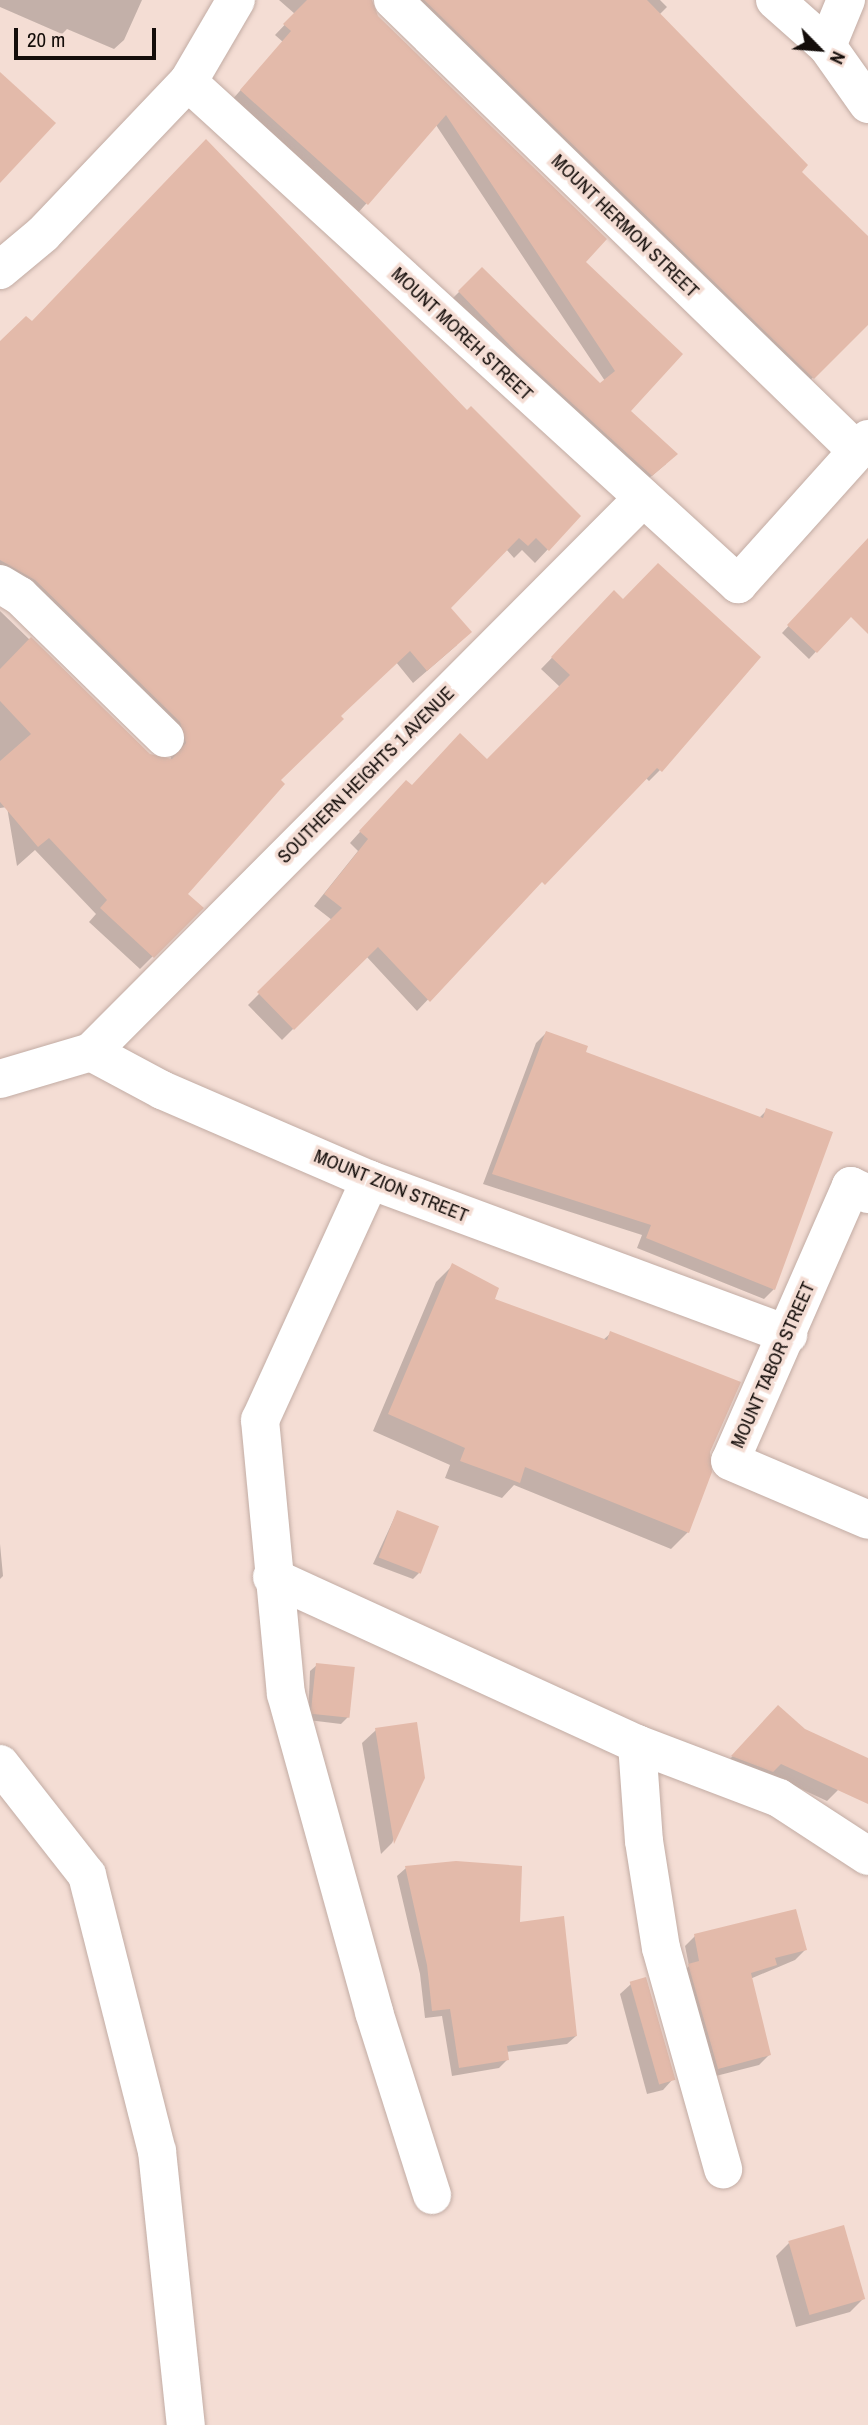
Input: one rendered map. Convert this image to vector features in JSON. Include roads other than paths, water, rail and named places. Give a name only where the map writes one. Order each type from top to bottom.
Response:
[{"type":"street","points":[[0,270],[43,234],[188,82],[236,0]]},
{"type":"street","name":"MOUNT HERMON STREET","points":[[393,0],[862,445]]},
{"type":"street","points":[[775,0],[827,46],[868,104]]},
{"type":"street","points":[[827,46],[846,0]]},
{"type":"street","name":"MOUNT MOREH STREET","points":[[188,82],[738,584],[862,445]]},
{"type":"street","name":"SOUTHERN HEIGHTS 1 AVENUE","points":[[91,1052],[642,499]]},
{"type":"street","points":[[0,584],[20,596],[165,738]]},
{"type":"street","points":[[0,1079],[91,1052]]},
{"type":"street","name":"MOUNT ZION STREET","points":[[91,1052],[162,1090],[370,1180],[788,1335]]},
{"type":"street","points":[[370,1180],[260,1420],[272,1577],[286,1694],[374,2012],[432,2195]]},
{"type":"street","name":"MOUNT TABOR STREET","points":[[868,1194],[851,1186],[788,1335],[730,1461],[868,1521]]},
{"type":"street","points":[[272,1577],[637,1744],[779,1798],[868,1856]]},
{"type":"street","points":[[637,1744],[644,1841],[661,1948],[723,2169]]},
{"type":"street","points":[[0,1764],[87,1875],[157,2151],[186,2425]]}]
